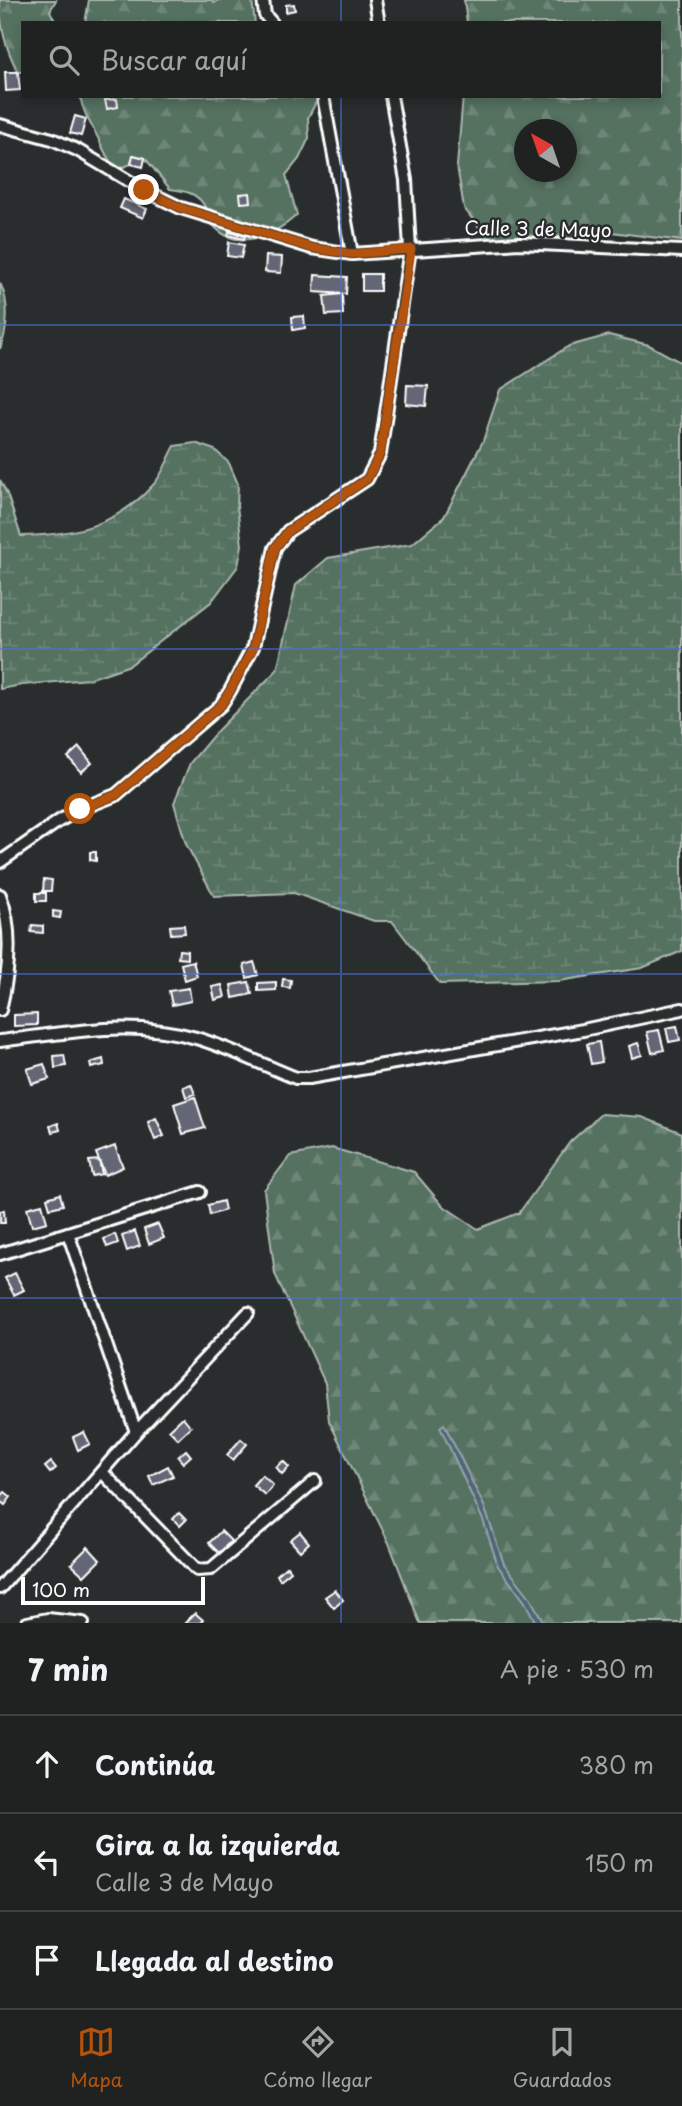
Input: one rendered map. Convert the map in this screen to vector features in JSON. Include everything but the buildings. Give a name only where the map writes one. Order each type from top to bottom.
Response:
[{"type":"street","points":[[263,0],[265,15],[270,21]]},
{"type":"street","points":[[375,0],[379,21]]},
{"type":"street","points":[[323,98],[352,254]]},
{"type":"street","points":[[0,862],[59,821],[80,809],[116,795],[210,715],[230,691],[253,648],[275,548],[288,531],[367,479],[380,454],[411,249],[406,180],[391,98]]},
{"type":"street","name":"Calle 3 de Mayo","points":[[0,125],[52,139],[77,150],[144,190],[181,208],[312,248],[352,254],[520,243],[682,251]]},
{"type":"street","points":[[0,895],[8,937],[9,962],[0,1010]]},
{"type":"street","points":[[0,1041],[107,1028],[145,1029],[196,1038],[296,1078],[309,1078],[583,1030],[682,1009]]},
{"type":"street","points":[[0,1254],[201,1192]]},
{"type":"street","points":[[68,1233],[136,1432]]},
{"type":"street","points":[[0,1588],[136,1432],[248,1313]]},
{"type":"street","points":[[102,1472],[197,1570],[211,1569],[315,1480]]},
{"type":"street","points":[[27,1623],[48,1619],[83,1623]]},
{"type":"green space","points":[[0,0],[56,0],[50,11],[55,21],[21,21],[21,72],[18,72],[10,54],[1,19]]},
{"type":"green space","points":[[89,0],[211,0],[215,3],[218,0],[252,0],[255,21],[85,21]]},
{"type":"green space","points":[[464,0],[682,0],[682,241],[596,230],[520,243],[491,243],[464,208],[457,166],[463,98],[661,98],[661,21],[467,21]]},
{"type":"green space","points":[[81,98],[318,98],[308,118],[309,138],[299,159],[286,175],[297,215],[278,229],[256,238],[233,238],[223,233],[213,225],[200,199],[187,192],[170,189],[145,158],[134,155],[131,164],[116,170]]},
{"type":"green space","points":[[0,283],[7,316],[0,349]]},
{"type":"green space","points":[[609,335],[649,345],[682,363],[682,951],[642,968],[559,981],[440,984],[392,921],[374,921],[294,893],[214,896],[186,844],[174,803],[190,763],[217,731],[277,670],[296,585],[328,558],[412,544],[444,517],[483,441],[500,390],[569,346]]},
{"type":"green space","points":[[195,443],[215,450],[229,463],[238,484],[237,506],[242,545],[238,566],[211,602],[130,665],[89,679],[0,689],[0,480],[21,536],[77,530],[110,519],[125,510],[157,480],[175,446]]},
{"type":"green space","points":[[601,1114],[642,1117],[682,1133],[682,1623],[420,1623],[389,1543],[329,1421],[325,1383],[275,1274],[264,1190],[290,1156],[332,1148],[414,1172],[442,1205],[478,1229],[519,1213],[570,1142]]},
{"type":"water","points":[[444,1424],[484,1506],[504,1564],[529,1596],[544,1623],[536,1623],[525,1602],[498,1566],[483,1520],[440,1427]]},
{"type":"route","points":[[80,809],[116,795],[221,705],[253,648],[275,548],[288,531],[367,479],[380,454],[411,249],[352,254],[312,248],[181,208],[144,190]]}]
